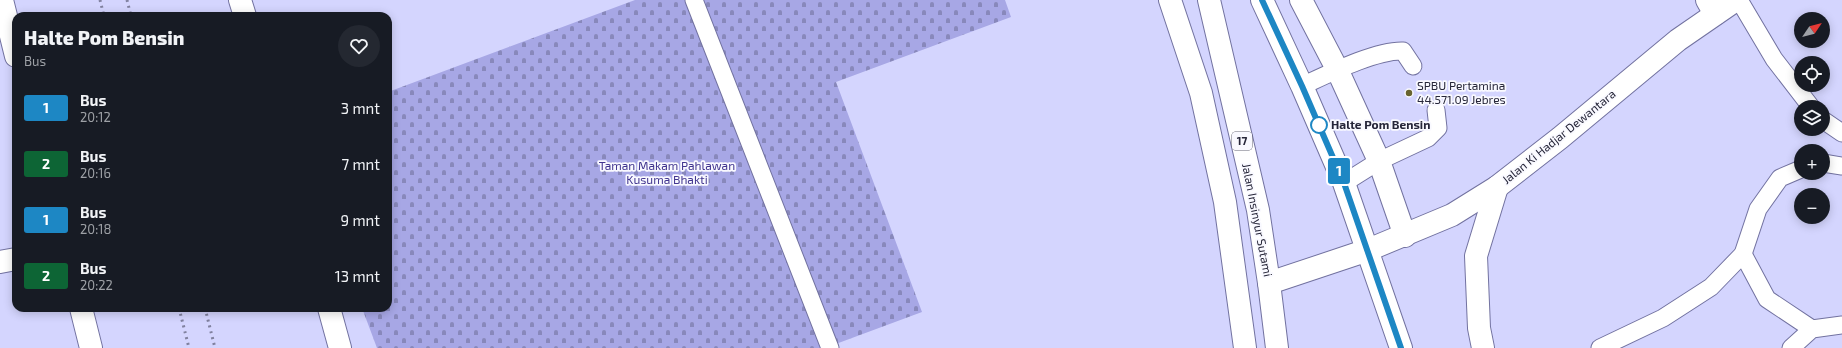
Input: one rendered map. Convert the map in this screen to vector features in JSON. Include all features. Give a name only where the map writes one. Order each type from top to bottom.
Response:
[{"type":"main road","points":[[2,0],[12,40]]},
{"type":"main road","points":[[240,0],[244,12]]},
{"type":"main road","points":[[1170,0],[1202,93],[1224,202],[1245,348]]},
{"type":"main road","name":"Jalan Insinyur Sutami","points":[[1209,0],[1258,210],[1277,348]]},
{"type":"main road","points":[[1262,0],[1302,86],[1344,183],[1401,348]]},
{"type":"main road","points":[[1301,0],[1337,69],[1379,161],[1405,236]]},
{"type":"main road","name":"Jalan Ki Hadjar Dewantara","points":[[1269,283],[1368,250],[1405,236],[1452,215],[1497,187],[1560,138],[1643,68],[1711,7],[1736,0]]},
{"type":"main road","points":[[1483,348],[1479,328],[1476,256],[1497,187]]},
{"type":"main road","points":[[0,262],[12,260]]},
{"type":"main road","points":[[82,312],[91,348]]},
{"type":"main road","points":[[330,312],[340,348]]},
{"type":"lane","points":[[694,0],[830,348]]},
{"type":"lane","points":[[1739,0],[1774,59],[1806,100]]},
{"type":"lane","points":[[1302,86],[1337,69],[1393,50],[1403,51],[1413,66]]},
{"type":"lane","points":[[1344,183],[1379,161],[1428,138],[1438,128],[1436,110]]},
{"type":"lane","points":[[1830,125],[1842,134]]},
{"type":"lane","points":[[1830,164],[1842,166]]},
{"type":"lane","points":[[1600,348],[1663,318],[1710,287],[1743,254],[1758,209],[1780,178],[1794,172]]},
{"type":"lane","points":[[1743,254],[1767,299],[1812,329]]},
{"type":"lane","points":[[1790,348],[1812,329],[1842,325]]},
{"type":"green space","name":"Taman Makam Pahlawan Kusuma Bhakti","points":[[635,0],[1005,0],[1011,17],[836,82],[922,312],[825,348],[377,348],[364,312],[392,312],[392,91]]},
{"type":"railway","points":[[100,0],[103,12]]},
{"type":"railway","points":[[127,0],[130,12]]},
{"type":"railway","points":[[180,312],[189,348]]},
{"type":"railway","points":[[206,312],[215,348]]},
{"type":"bus line","name":"1","points":[[1262,0],[1302,86],[1344,183],[1401,348]]},
{"type":"place","name":"SPBU Pertamina 44.571.09 Jebres","points":[[1409,93]]},
{"type":"place","name":"Halte Pom Bensin","points":[[1319,125]]}]
